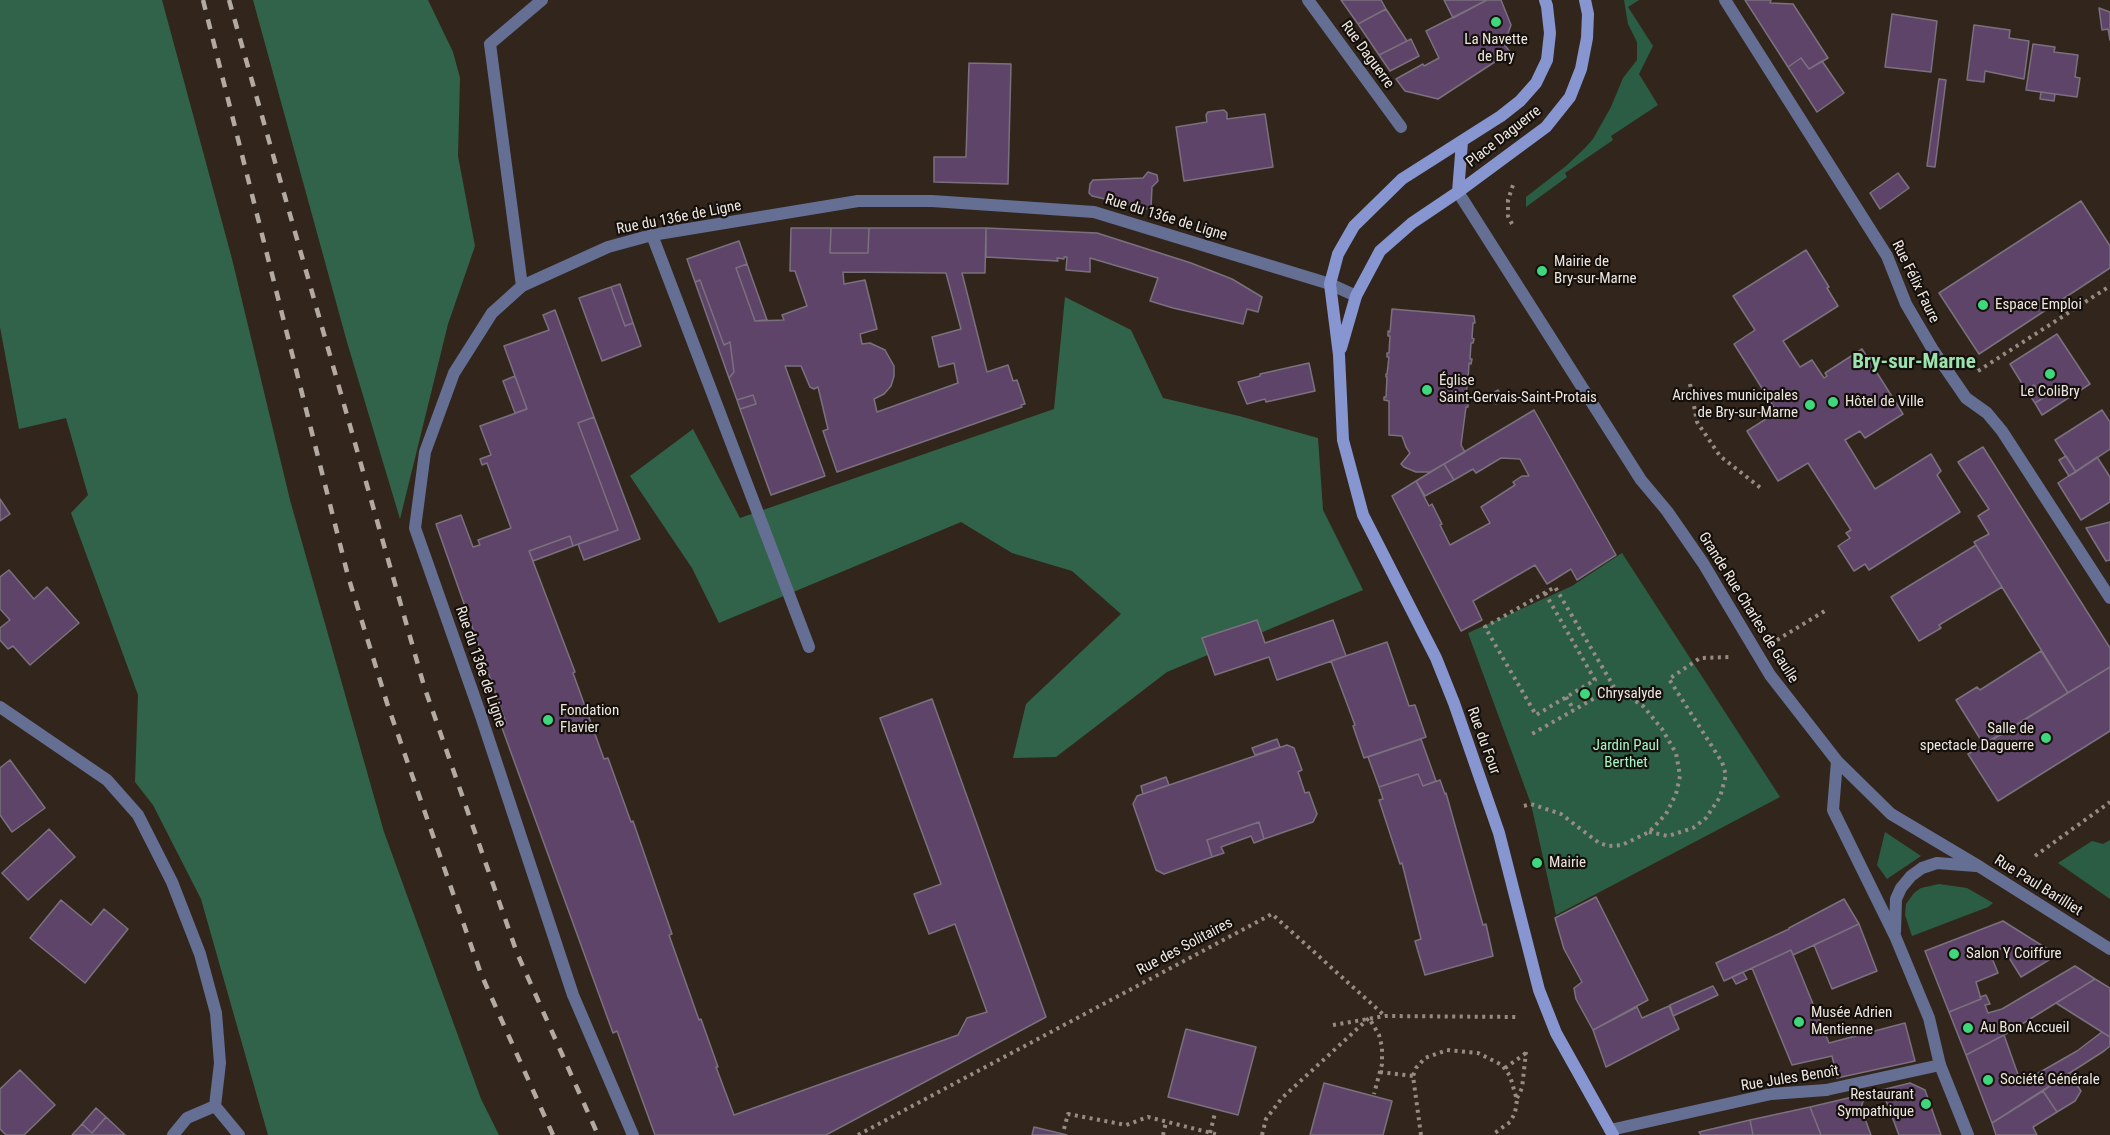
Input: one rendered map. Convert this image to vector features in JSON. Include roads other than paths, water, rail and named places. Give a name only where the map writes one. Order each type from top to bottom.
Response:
[{"type":"main road","name":"Place Daguerre","points":[[1330,284],[1338,254],[1354,226],[1402,179],[1501,116],[1536,83],[1546,60],[1550,33],[1545,0]]},
{"type":"main road","name":"Place Daguerre","points":[[1339,355],[1356,296],[1380,251],[1412,223],[1546,127],[1570,98],[1581,69],[1587,38],[1588,14],[1585,0]]},
{"type":"main road","points":[[1458,192],[1462,142]]},
{"type":"main road","points":[[1330,284],[1339,355]]},
{"type":"main road","name":"Rue du Four","points":[[1339,355],[1343,440],[1363,515],[1436,658],[1447,685],[1494,815],[1539,990],[1556,1033],[1612,1133]]},
{"type":"street","points":[[522,286],[490,44],[542,0]]},
{"type":"street","name":"Rue Daguerre","points":[[1308,0],[1401,127]]},
{"type":"street","name":"Rue Félix Faure","points":[[1725,0],[1887,256],[1906,304],[1933,350],[1966,398],[1987,413],[2002,431],[2110,598]]},
{"type":"street","name":"Grande Rue Charles de Gaulle","points":[[1458,192],[1641,480],[1667,511],[1703,563],[1770,675],[1837,761]]},
{"type":"street","name":"Rue du 136e de Ligne","points":[[633,1135],[573,995],[482,716],[415,528],[425,452],[454,373],[492,313],[522,286],[608,247],[652,235],[858,201],[932,201],[1094,212],[1330,284],[1356,296]]},
{"type":"street","points":[[652,235],[809,647]]},
{"type":"street","points":[[0,707],[107,780],[138,815],[172,882],[200,954],[216,1013],[220,1063],[215,1106],[239,1135]]},
{"type":"street","points":[[1837,761],[1833,810],[1895,936],[1929,1018],[1940,1065],[1968,1135]]},
{"type":"street","name":"Rue Paul Barilliet","points":[[1837,761],[1891,814],[2110,949]]},
{"type":"street","name":"Rue Paul Barilliet","points":[[1895,936],[1896,899],[1901,888],[1911,876],[1922,868],[1938,863],[1980,867]]},
{"type":"street","name":"Rue Jules Benoît","points":[[1612,1133],[1771,1094],[1826,1090],[1940,1065]]},
{"type":"street","points":[[173,1135],[187,1118],[215,1106]]},
{"type":"railway","points":[[203,0],[348,576],[387,703],[481,974],[553,1135]]},
{"type":"railway","points":[[229,0],[424,686],[517,953],[598,1135]]},
{"type":"place","name":"La Navette de Bry","points":[[1496,22]]},
{"type":"place","name":"Mairie de Bry-sur-Marne","points":[[1542,271]]},
{"type":"place","name":"Espace Emploi","points":[[1983,305]]},
{"type":"place","name":"Le ColiBry","points":[[2050,374]]},
{"type":"place","name":"Église Saint-Gervais-Saint-Protais","points":[[1427,390]]},
{"type":"place","name":"Hôtel de Ville","points":[[1833,402]]},
{"type":"place","name":"Archives municipales de Bry-sur-Marne","points":[[1810,405]]},
{"type":"place","name":"Chrysalyde","points":[[1585,694]]},
{"type":"place","name":"Fondation Flavier","points":[[548,720]]},
{"type":"place","name":"Salle de spectacle Daguerre","points":[[2046,738]]},
{"type":"place","name":"Mairie","points":[[1537,863]]},
{"type":"place","name":"Salon Y Coiffure","points":[[1954,954]]},
{"type":"place","name":"Musée Adrien Mentienne","points":[[1799,1022]]},
{"type":"place","name":"Au Bon Accueil","points":[[1968,1028]]},
{"type":"place","name":"Société Générale","points":[[1988,1080]]},
{"type":"place","name":"Restaurant Sympathique","points":[[1926,1104]]},
{"type":"district","name":"Bry-sur-Marne","points":[[1914,363]]},
{"type":"park label","name":"Jardin Paul Berthet","points":[[1626,754]]}]
